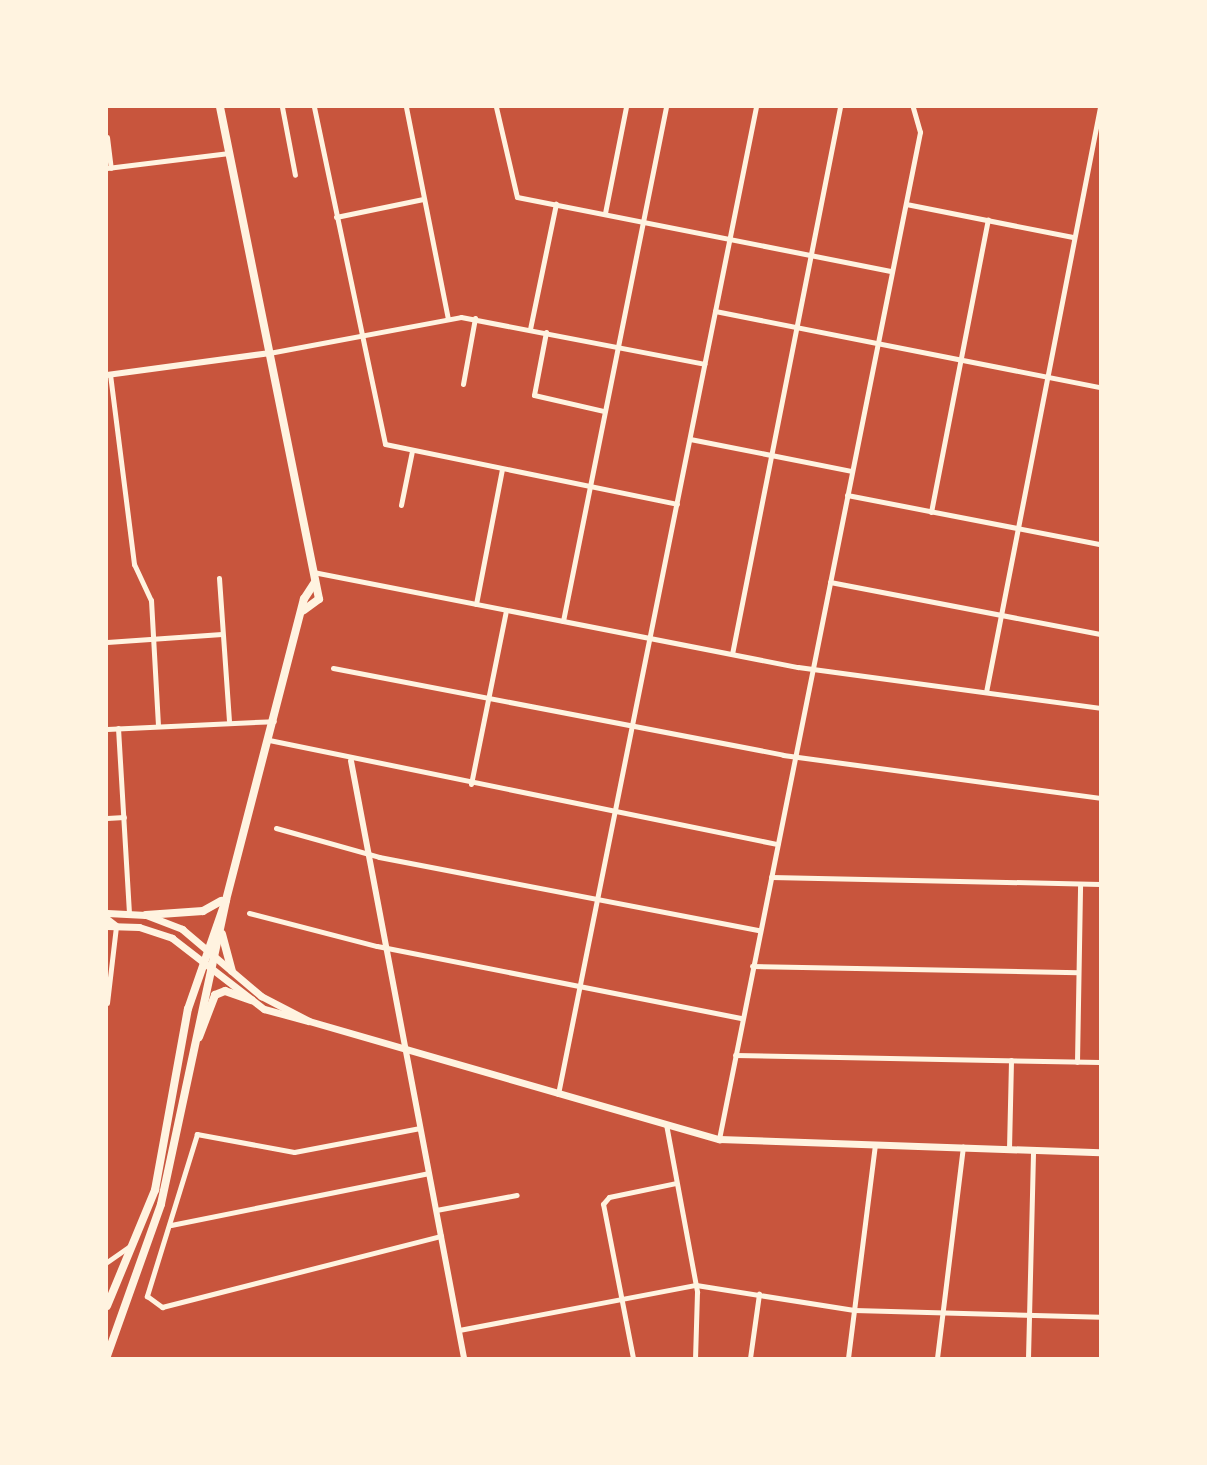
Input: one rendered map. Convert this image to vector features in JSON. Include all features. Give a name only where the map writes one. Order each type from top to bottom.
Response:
[{"type":"main road","points":[[220,107],[319,599],[304,610]]},
{"type":"main road","points":[[107,1356],[161,1204],[227,896],[304,610],[315,582]]},
{"type":"main road","points":[[107,913],[146,915],[206,910],[227,896]]},
{"type":"main road","points":[[108,1301],[155,1190],[202,960],[227,896]]},
{"type":"main road","points":[[146,915],[178,927],[261,996],[309,1021]]},
{"type":"main road","points":[[107,919],[116,926]]},
{"type":"main road","points":[[222,920],[232,971]]},
{"type":"main road","points":[[107,926],[162,933],[202,960],[251,1000]]},
{"type":"main road","points":[[194,1050],[215,995],[225,991],[405,1052],[719,1139],[1100,1152]]},
{"type":"street","points":[[282,107],[295,174]]},
{"type":"street","points":[[314,107],[361,336],[387,446],[677,504]]},
{"type":"street","points":[[406,107],[448,319]]},
{"type":"street","points":[[496,107],[513,194],[892,271]]},
{"type":"street","points":[[605,214],[626,107]]},
{"type":"street","points":[[563,621],[666,107]]},
{"type":"street","points":[[558,1094],[756,107]]},
{"type":"street","points":[[732,654],[840,107]]},
{"type":"street","points":[[719,1139],[921,127],[913,107]]},
{"type":"street","points":[[986,692],[1100,107]]},
{"type":"street","points":[[107,137],[109,168],[229,153]]},
{"type":"street","points":[[336,217],[424,199]]},
{"type":"street","points":[[530,329],[556,204]]},
{"type":"street","points":[[906,204],[1073,237]]},
{"type":"street","points":[[931,512],[988,220]]},
{"type":"street","points":[[715,311],[1100,387]]},
{"type":"street","points":[[463,384],[475,318]]},
{"type":"street","points":[[158,725],[150,594],[134,564],[108,374],[270,353],[448,319],[475,318],[705,364]]},
{"type":"street","points":[[545,332],[534,395],[604,411]]},
{"type":"street","points":[[690,439],[852,471]]},
{"type":"street","points":[[401,505],[412,451]]},
{"type":"street","points":[[476,604],[502,469]]},
{"type":"street","points":[[847,495],[1100,542]]},
{"type":"street","points":[[313,572],[812,669],[1100,708]]},
{"type":"street","points":[[219,578],[229,721]]},
{"type":"street","points":[[830,582],[1100,634]]},
{"type":"street","points":[[471,784],[506,611]]},
{"type":"street","points":[[107,642],[222,634]]},
{"type":"street","points":[[333,668],[794,756],[1100,798]]},
{"type":"street","points":[[107,729],[229,721],[274,721]]},
{"type":"street","points":[[118,728],[129,913]]},
{"type":"street","points":[[269,740],[351,761],[777,844]]},
{"type":"street","points":[[351,761],[464,1358]]},
{"type":"street","points":[[107,818],[124,817]]},
{"type":"street","points":[[276,828],[367,853],[759,930]]},
{"type":"street","points":[[771,877],[1100,884]]},
{"type":"street","points":[[1077,1062],[1080,884]]},
{"type":"street","points":[[249,913],[386,948],[742,1018]]},
{"type":"street","points":[[107,1003],[116,926]]},
{"type":"street","points":[[752,966],[1078,972]]},
{"type":"street","points":[[736,1055],[1100,1062]]},
{"type":"street","points":[[1009,1149],[1011,1060]]},
{"type":"street","points":[[666,1124],[696,1285],[695,1358]]},
{"type":"street","points":[[419,1128],[294,1152],[201,1133],[193,1139],[171,1225],[148,1287],[149,1302],[162,1307],[441,1236]]},
{"type":"street","points":[[848,1358],[875,1145]]},
{"type":"street","points":[[937,1358],[963,1147]]},
{"type":"street","points":[[1028,1358],[1033,1150]]},
{"type":"street","points":[[171,1225],[428,1173]]},
{"type":"street","points":[[633,1358],[604,1200],[676,1183]]},
{"type":"street","points":[[436,1210],[517,1195]]},
{"type":"street","points":[[107,1262],[135,1242]]},
{"type":"street","points":[[459,1330],[696,1285],[854,1310],[1100,1317]]},
{"type":"street","points":[[750,1358],[759,1294]]}]
